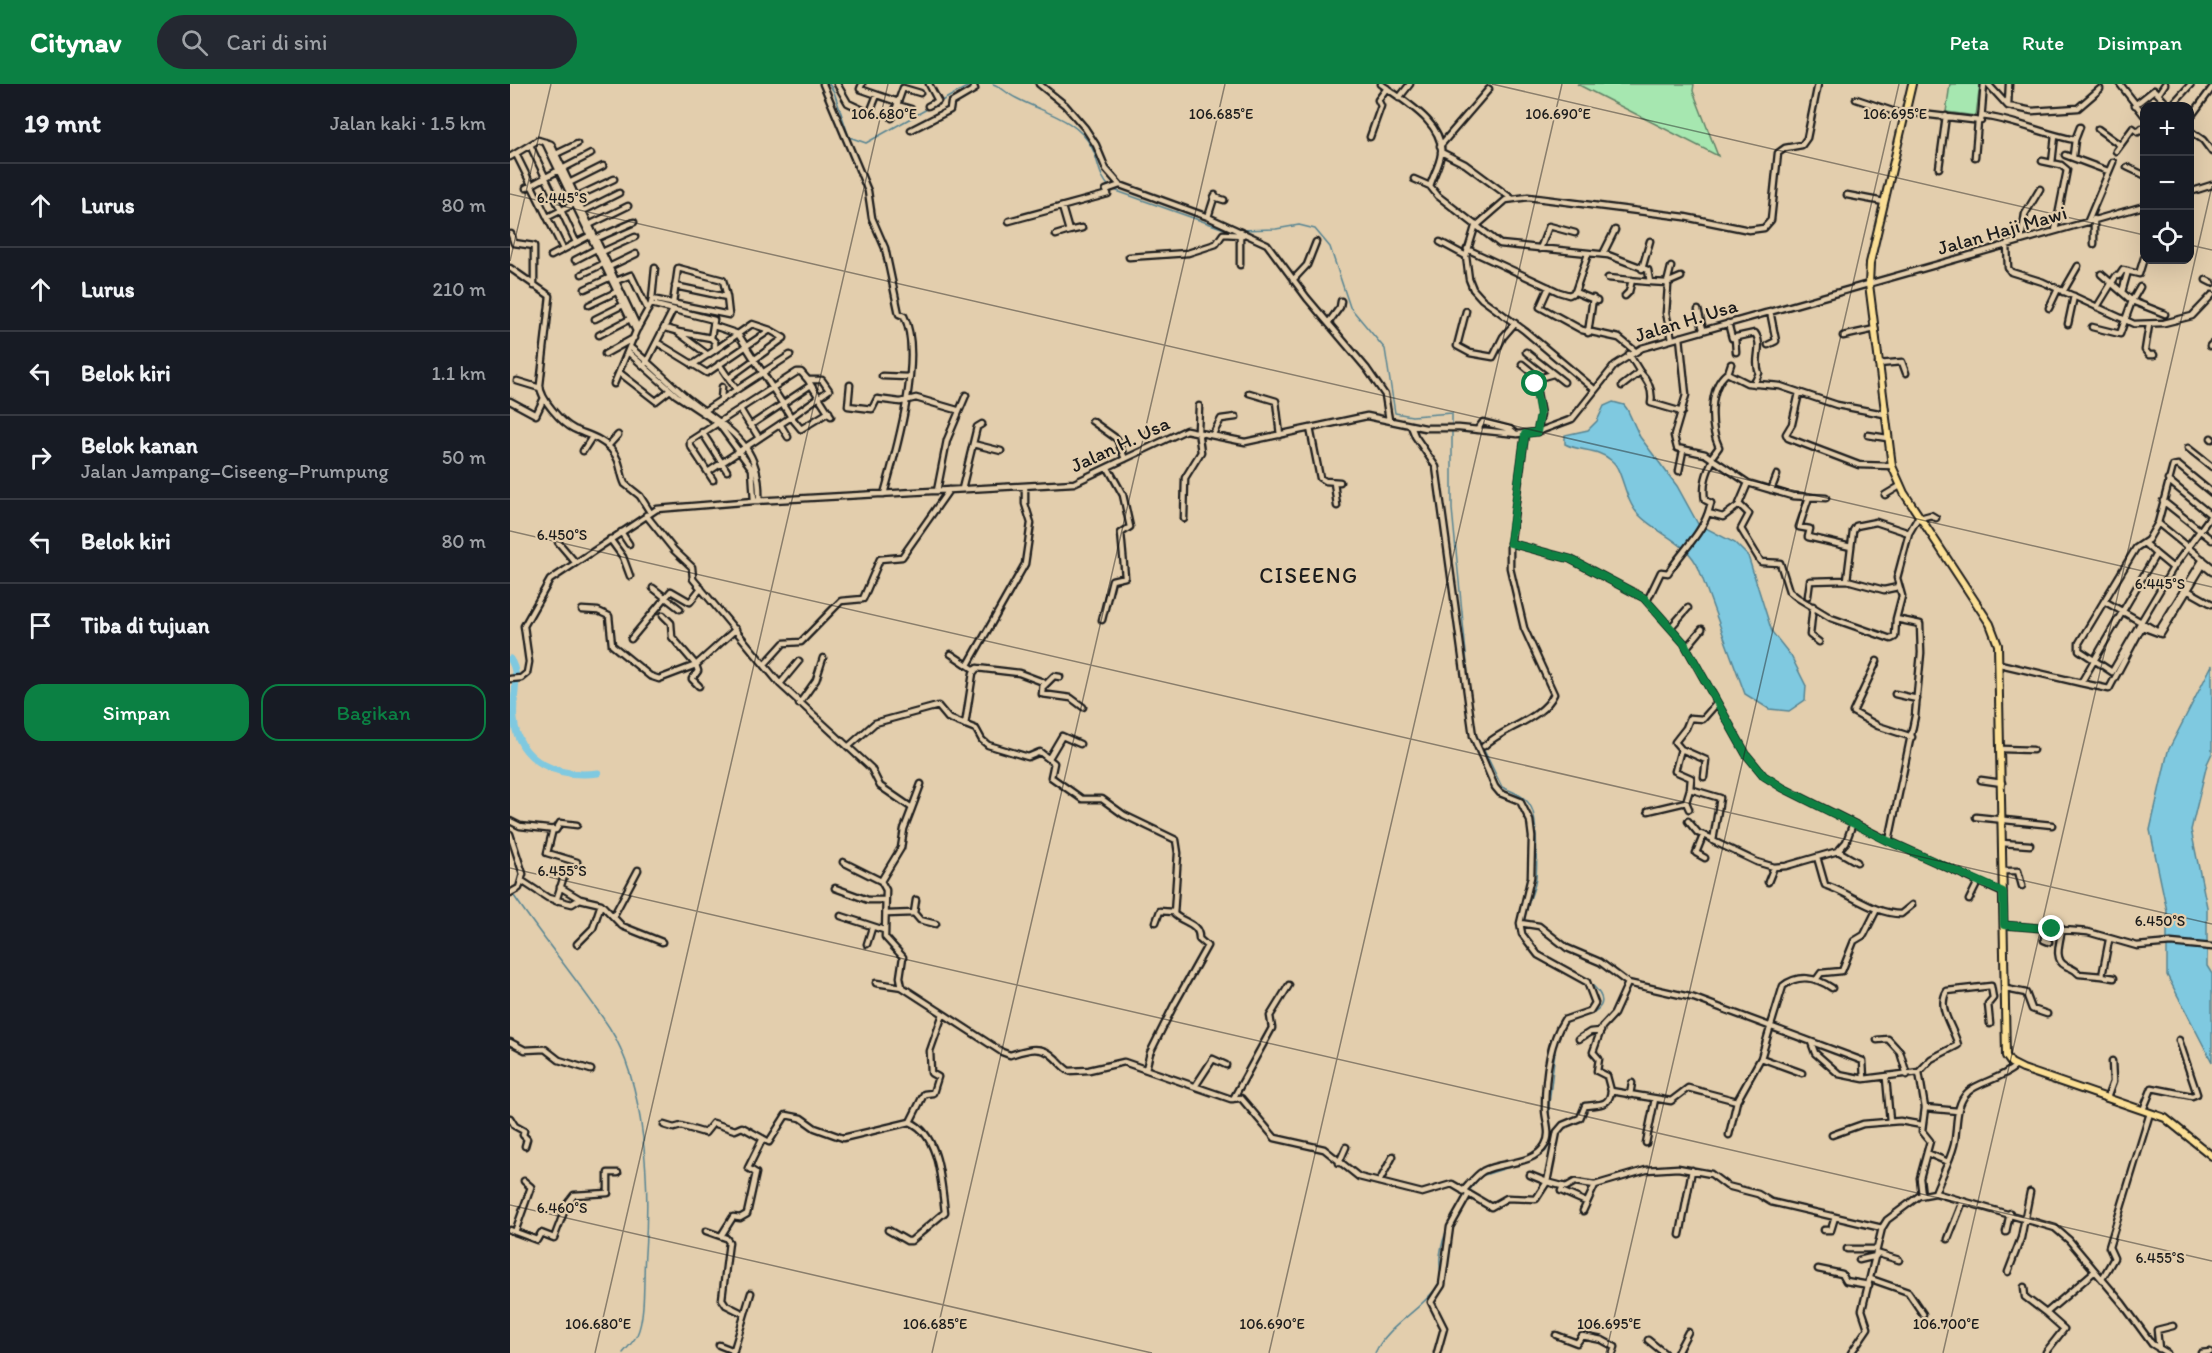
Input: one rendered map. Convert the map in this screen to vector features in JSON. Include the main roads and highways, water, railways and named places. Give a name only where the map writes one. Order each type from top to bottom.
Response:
[{"type":"main road","points":[[1912,84],[1870,263],[1869,284],[1892,466],[1900,486],[1919,517],[1990,624],[1998,645],[2002,749],[2005,1051],[2009,1060],[2016,1066],[2173,1122],[2212,1156]]},
{"type":"water","points":[[1613,402],[1624,405],[1627,409],[1640,437],[1677,486],[1698,524],[1735,543],[1748,556],[1772,632],[1791,656],[1806,686],[1805,700],[1789,711],[1769,709],[1745,694],[1694,559],[1680,545],[1654,528],[1633,508],[1616,465],[1601,454],[1565,444],[1565,435],[1588,430],[1597,421],[1604,406]]},
{"type":"water","points":[[2212,665],[2212,753],[2207,764],[2191,830],[2207,907],[2207,966],[2212,974],[2212,1062],[2167,975],[2167,911],[2150,830],[2168,751]]},
{"type":"waterway","points":[[829,84],[834,92],[849,137],[866,143],[972,84]]},
{"type":"waterway","points":[[993,84],[1058,117],[1078,130],[1092,148],[1101,174],[1111,189],[1230,231],[1234,230]]},
{"type":"waterway","points":[[1239,230],[1276,229],[1299,225],[1315,229],[1330,247],[1350,307],[1385,349],[1395,413],[1412,416],[1452,413],[1452,509],[1471,705]]},
{"type":"waterway","points":[[510,659],[516,680],[514,719],[523,747],[532,757],[556,770],[569,773],[598,773]]},
{"type":"waterway","points":[[1474,730],[1502,787],[1527,801],[1534,815],[1536,877],[1525,916],[1526,935]]},
{"type":"waterway","points":[[510,890],[609,1027],[631,1077],[643,1137],[647,1198],[642,1317],[637,1335],[623,1353]]},
{"type":"waterway","points":[[1537,951],[1588,981],[1598,991],[1602,1001],[1597,1010],[1581,1017]]},
{"type":"waterway","points":[[1563,1026],[1571,1020]]},
{"type":"waterway","points":[[1468,1192],[1481,1176],[1532,1160],[1546,1151],[1550,1143],[1549,1105],[1556,1042]]},
{"type":"waterway","points":[[1375,1353],[1388,1334],[1429,1297],[1438,1284],[1443,1240],[1452,1217],[1465,1196]]},
{"type":"district","name":"CISEENG","points":[[1309,575]]}]
